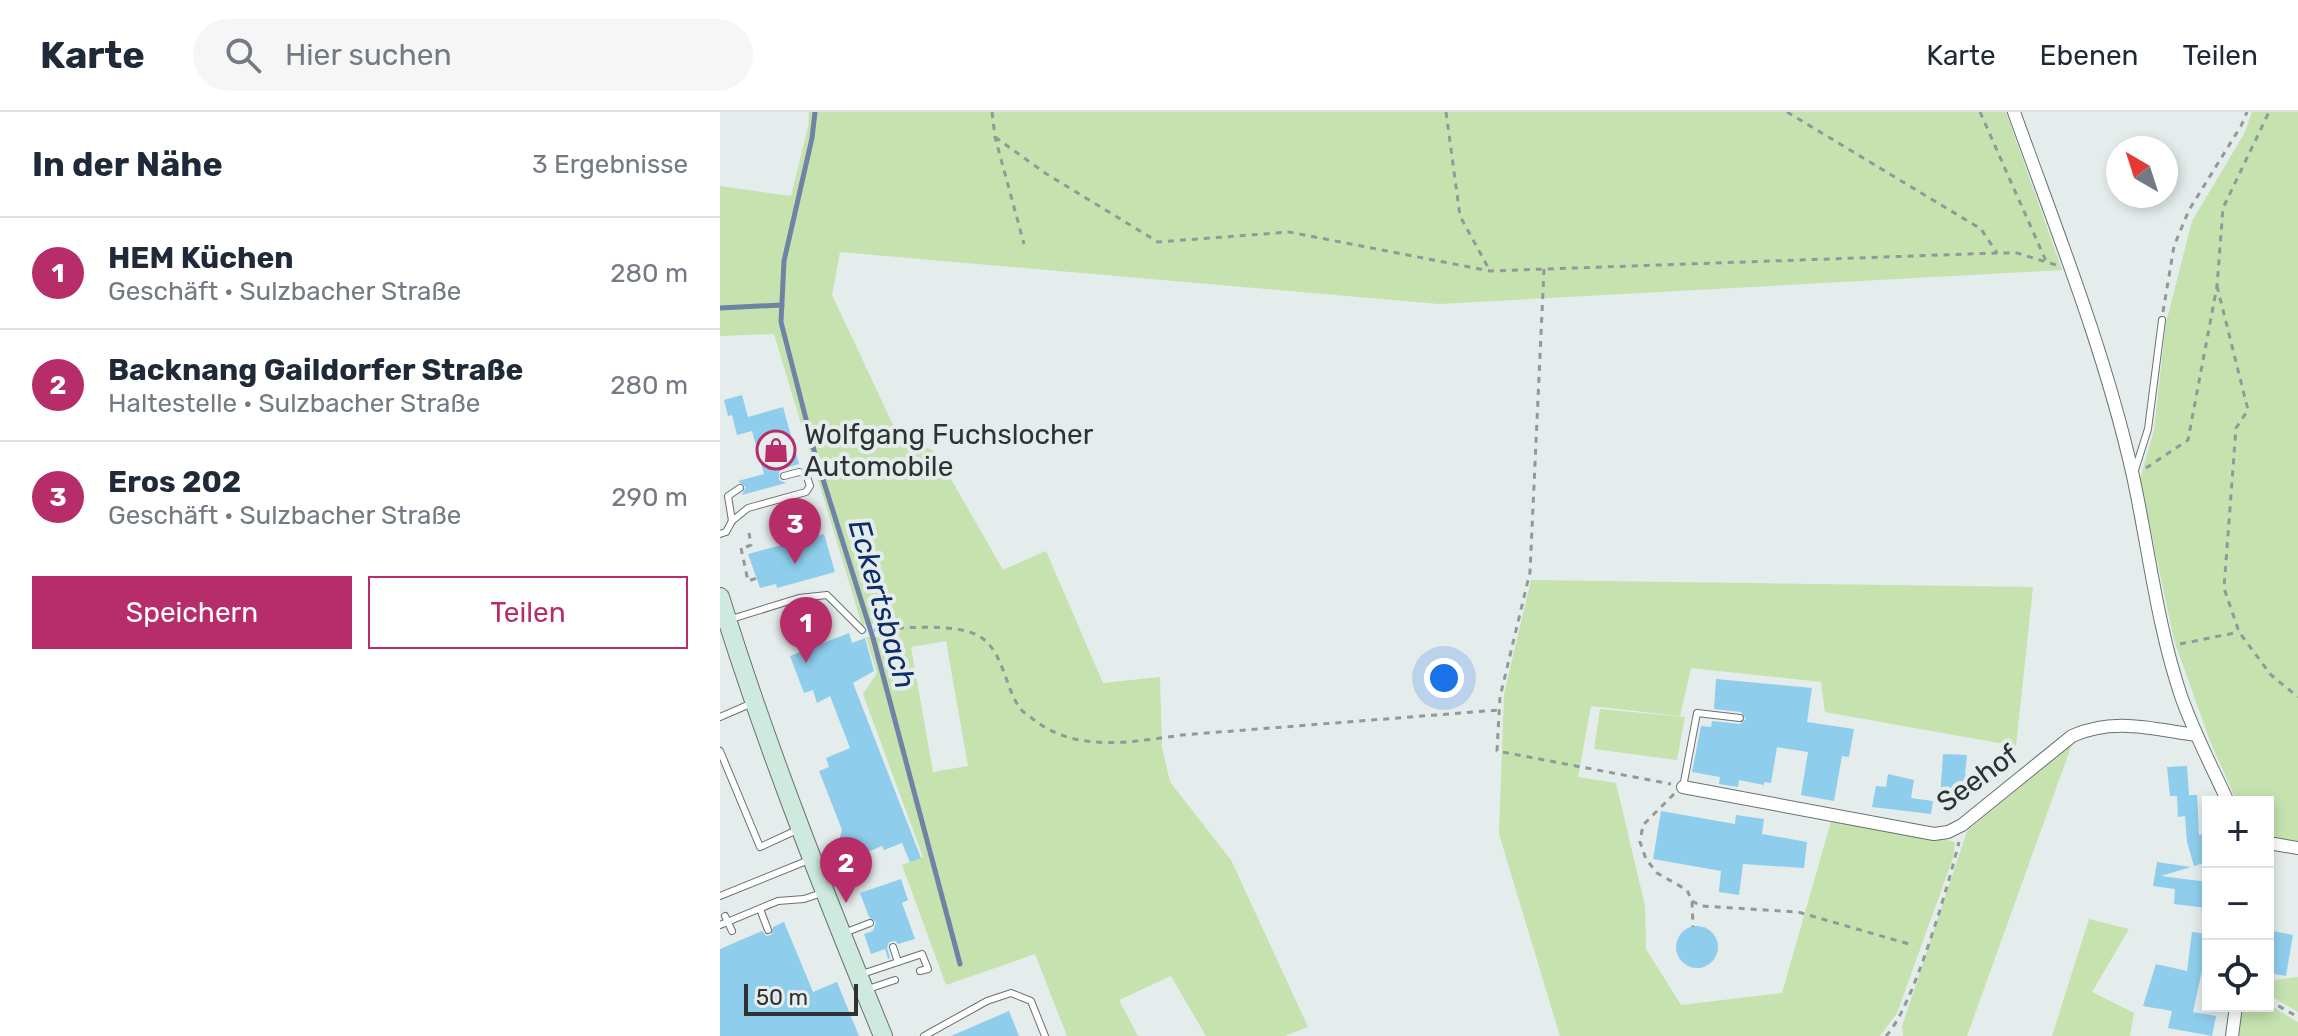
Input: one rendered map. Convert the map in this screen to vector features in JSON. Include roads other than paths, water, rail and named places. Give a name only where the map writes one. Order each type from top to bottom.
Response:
[{"type":"street","points":[[2014,112],[2088,313],[2133,477],[2141,528],[2180,693],[2225,796]]},
{"type":"street","points":[[720,597],[754,703],[800,829],[883,1036]]},
{"type":"street","name":"Seehof","points":[[1683,787],[1934,834],[1962,825],[2072,736],[2093,726],[2118,725],[2196,735]]},
{"type":"street","points":[[2274,844],[2298,848]]},
{"type":"street","points":[[2232,1036],[2236,1012]]},
{"type":"lane","points":[[2133,477],[2148,429],[2162,320]]},
{"type":"lane","points":[[720,534],[726,532],[732,521],[748,508],[806,492],[810,486],[806,474],[799,472],[784,476]]},
{"type":"lane","points":[[732,521],[728,496],[740,488]]},
{"type":"lane","points":[[727,620],[799,598],[827,595],[862,630]]},
{"type":"lane","points":[[720,717],[754,703]]},
{"type":"lane","points":[[1683,787],[1697,713],[1740,718]]},
{"type":"lane","points":[[720,751],[760,847],[800,829]]},
{"type":"lane","points":[[733,814],[744,809]]},
{"type":"lane","points":[[720,896],[812,858]]},
{"type":"lane","points":[[720,925],[727,919],[778,901],[804,899],[825,892]]},
{"type":"lane","points":[[760,909],[768,925]]},
{"type":"lane","points":[[727,919],[732,931]]},
{"type":"lane","points":[[842,934],[870,923]]},
{"type":"lane","points":[[893,947],[898,962]]},
{"type":"lane","points":[[862,983],[898,962],[922,954],[928,969],[920,971]]},
{"type":"lane","points":[[862,983],[895,980]]},
{"type":"lane","points":[[924,1036],[987,1001],[1011,993],[1031,1001],[1045,1036]]},
{"type":"waterway","name":"Eckertsbach","points":[[815,112],[784,261],[781,322],[815,454],[873,638],[960,964]]},
{"type":"waterway","points":[[720,308],[782,305]]},
{"type":"place","name":"Wolfgang Fuchslocher Automobile","points":[[776,450]]},
{"type":"place","name":"Eros 202","points":[[795,564]]},
{"type":"place","name":"HEM Küchen","points":[[806,663]]},
{"type":"place","name":"Backnang Gaildorfer Straße","points":[[846,903]]}]
